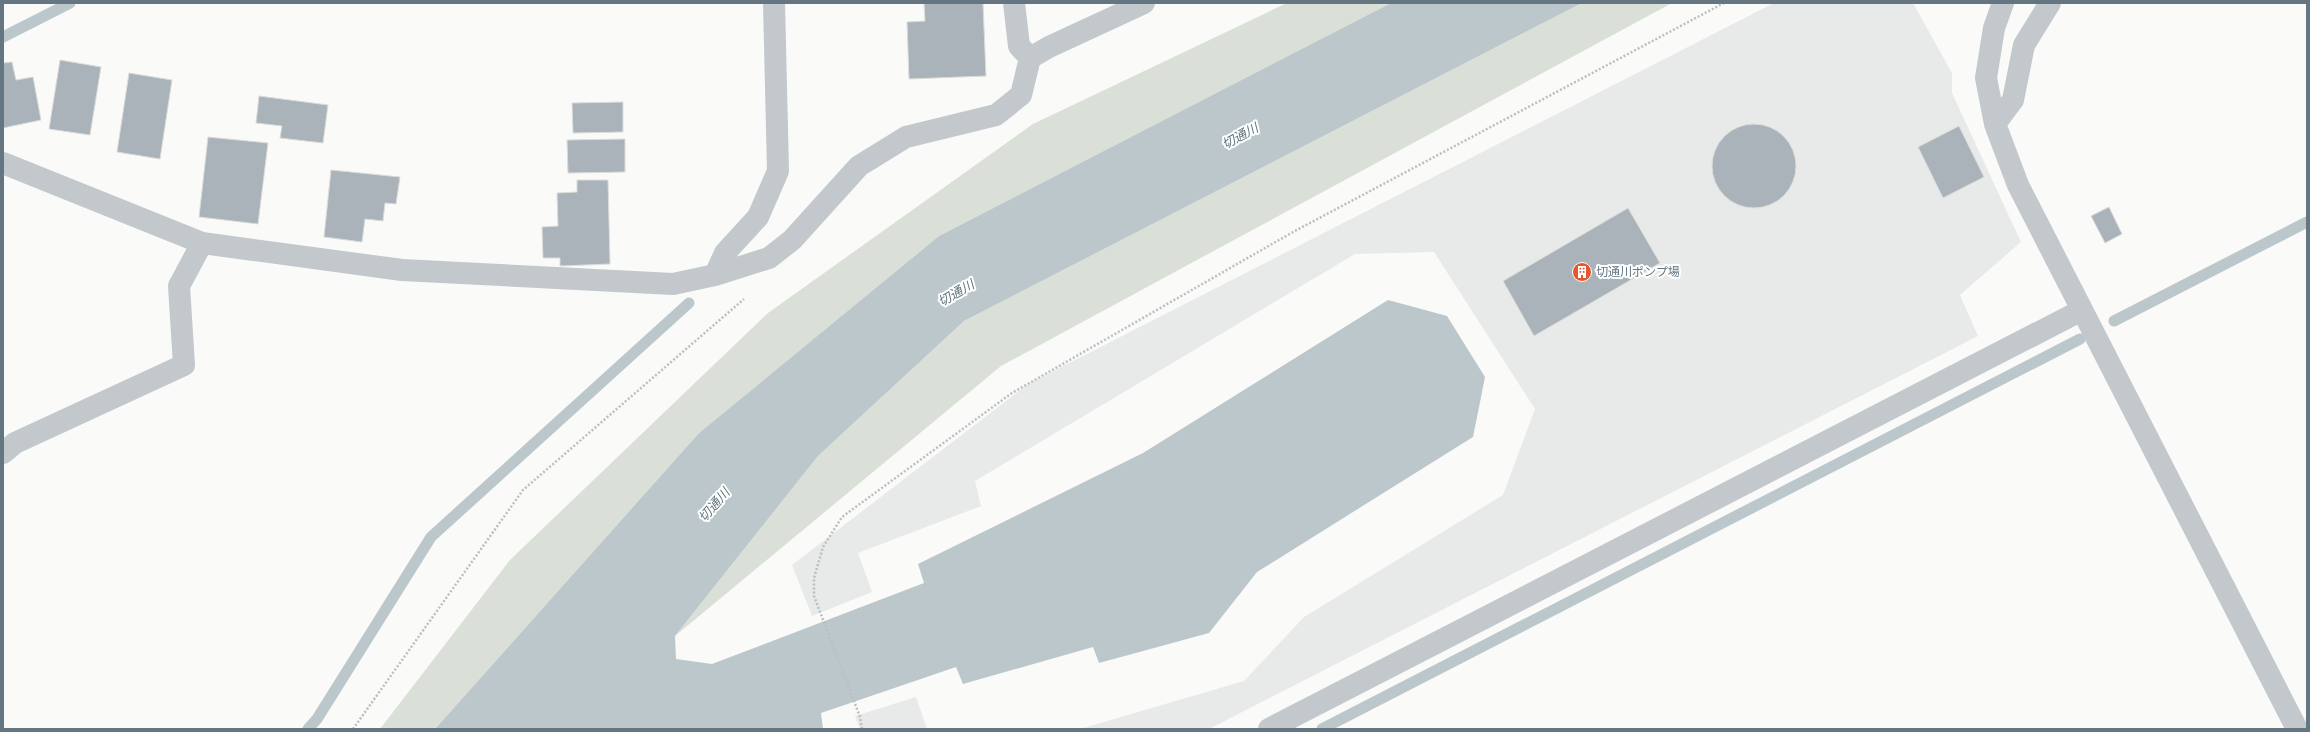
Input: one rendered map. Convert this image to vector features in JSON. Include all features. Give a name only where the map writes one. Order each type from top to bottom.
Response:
[{"type":"street","points":[[715,275],[725,253],[758,217],[778,171],[774,3]]},
{"type":"street","points":[[1014,3],[1019,46],[1030,58]]},
{"type":"street","points":[[3,162],[202,243],[402,270],[673,284],[715,275],[769,258],[792,240],[858,166],[906,137],[996,115],[1021,95],[1030,58],[1049,47],[1144,3]]},
{"type":"street","points":[[2003,3],[1994,28],[1986,78],[1995,124],[2018,185],[2297,729]]},
{"type":"street","points":[[1995,124],[2013,100],[2024,45],[2050,3]]},
{"type":"street","points":[[3,453],[15,443],[184,365],[179,286],[202,243]]},
{"type":"street","points":[[1268,729],[2082,310]]},
{"type":"path","points":[[862,729],[860,717],[814,596],[814,578],[823,547],[842,517],[1012,393],[1293,232],[1724,3]]},
{"type":"path","points":[[353,729],[523,490],[753,292],[769,258]]},
{"type":"shaded area","points":[[1287,3],[1391,3],[939,236],[699,433],[435,729],[380,729],[510,560],[768,313],[1033,124]]},
{"type":"shaded area","points":[[1582,3],[1672,3],[1001,366],[675,636],[818,456],[964,321]]},
{"type":"shaded area","points":[[1774,3],[1913,3],[1952,73],[1952,93],[2021,242],[1960,295],[1978,336],[1209,729],[1080,729],[1244,681],[1304,617],[1503,495],[1535,409],[1434,252],[1355,254],[975,481],[981,506],[858,553],[872,592],[812,616],[792,565],[1028,384]]},
{"type":"shaded area","points":[[916,697],[927,729],[860,729],[855,716]]},
{"type":"water","name":"切通川","points":[[1391,3],[1582,3],[964,321],[818,456],[675,636],[676,659],[712,664],[924,583],[918,564],[1143,453],[1388,300],[1447,316],[1485,377],[1473,437],[1257,572],[1209,633],[1099,663],[1093,647],[963,684],[956,667],[821,713],[823,729],[435,729],[699,433],[939,236]]},
{"type":"building","points":[[924,3],[983,3],[986,76],[909,79],[907,22],[925,21]]},
{"type":"building","points":[[60,60],[101,67],[90,135],[49,129]]},
{"type":"building","points":[[12,62],[16,80],[33,77],[41,120],[3,128],[3,63]]},
{"type":"building","points":[[129,73],[172,80],[160,159],[117,152]]},
{"type":"building","points":[[259,96],[328,105],[323,143],[280,138],[282,126],[256,123]]},
{"type":"building","points":[[623,102],[623,132],[573,133],[572,103]]},
{"type":"building","points":[[1754,124],[1770,127],[1784,136],[1793,150],[1796,166],[1793,182],[1784,196],[1770,205],[1754,208],[1738,205],[1724,196],[1715,182],[1712,166],[1715,150],[1724,136],[1738,127]]},
{"type":"building","points":[[1959,126],[1984,177],[1943,198],[1918,147]]},
{"type":"building","points":[[208,137],[268,143],[258,224],[199,217]]},
{"type":"building","points":[[625,139],[625,172],[568,173],[567,140]]},
{"type":"building","points":[[331,170],[400,177],[396,204],[385,203],[383,221],[365,219],[362,242],[324,237]]},
{"type":"building","points":[[577,180],[608,180],[610,264],[560,266],[560,258],[543,258],[542,227],[558,226],[557,193],[577,192]]},
{"type":"building","points":[[2109,207],[2122,234],[2105,243],[2091,216]]},
{"type":"building","name":"切通川ポンプ場","points":[[1628,208],[1660,263],[1534,336],[1503,281]]},
{"type":"waterway","points":[[3,37],[70,3]]},
{"type":"waterway","points":[[2114,321],[2307,222]]},
{"type":"waterway","points":[[308,729],[317,719],[431,537],[689,303]]},
{"type":"waterway","points":[[1322,729],[2080,339]]},
{"type":"place","name":"切通川ポンプ場","points":[[1582,272]]}]
